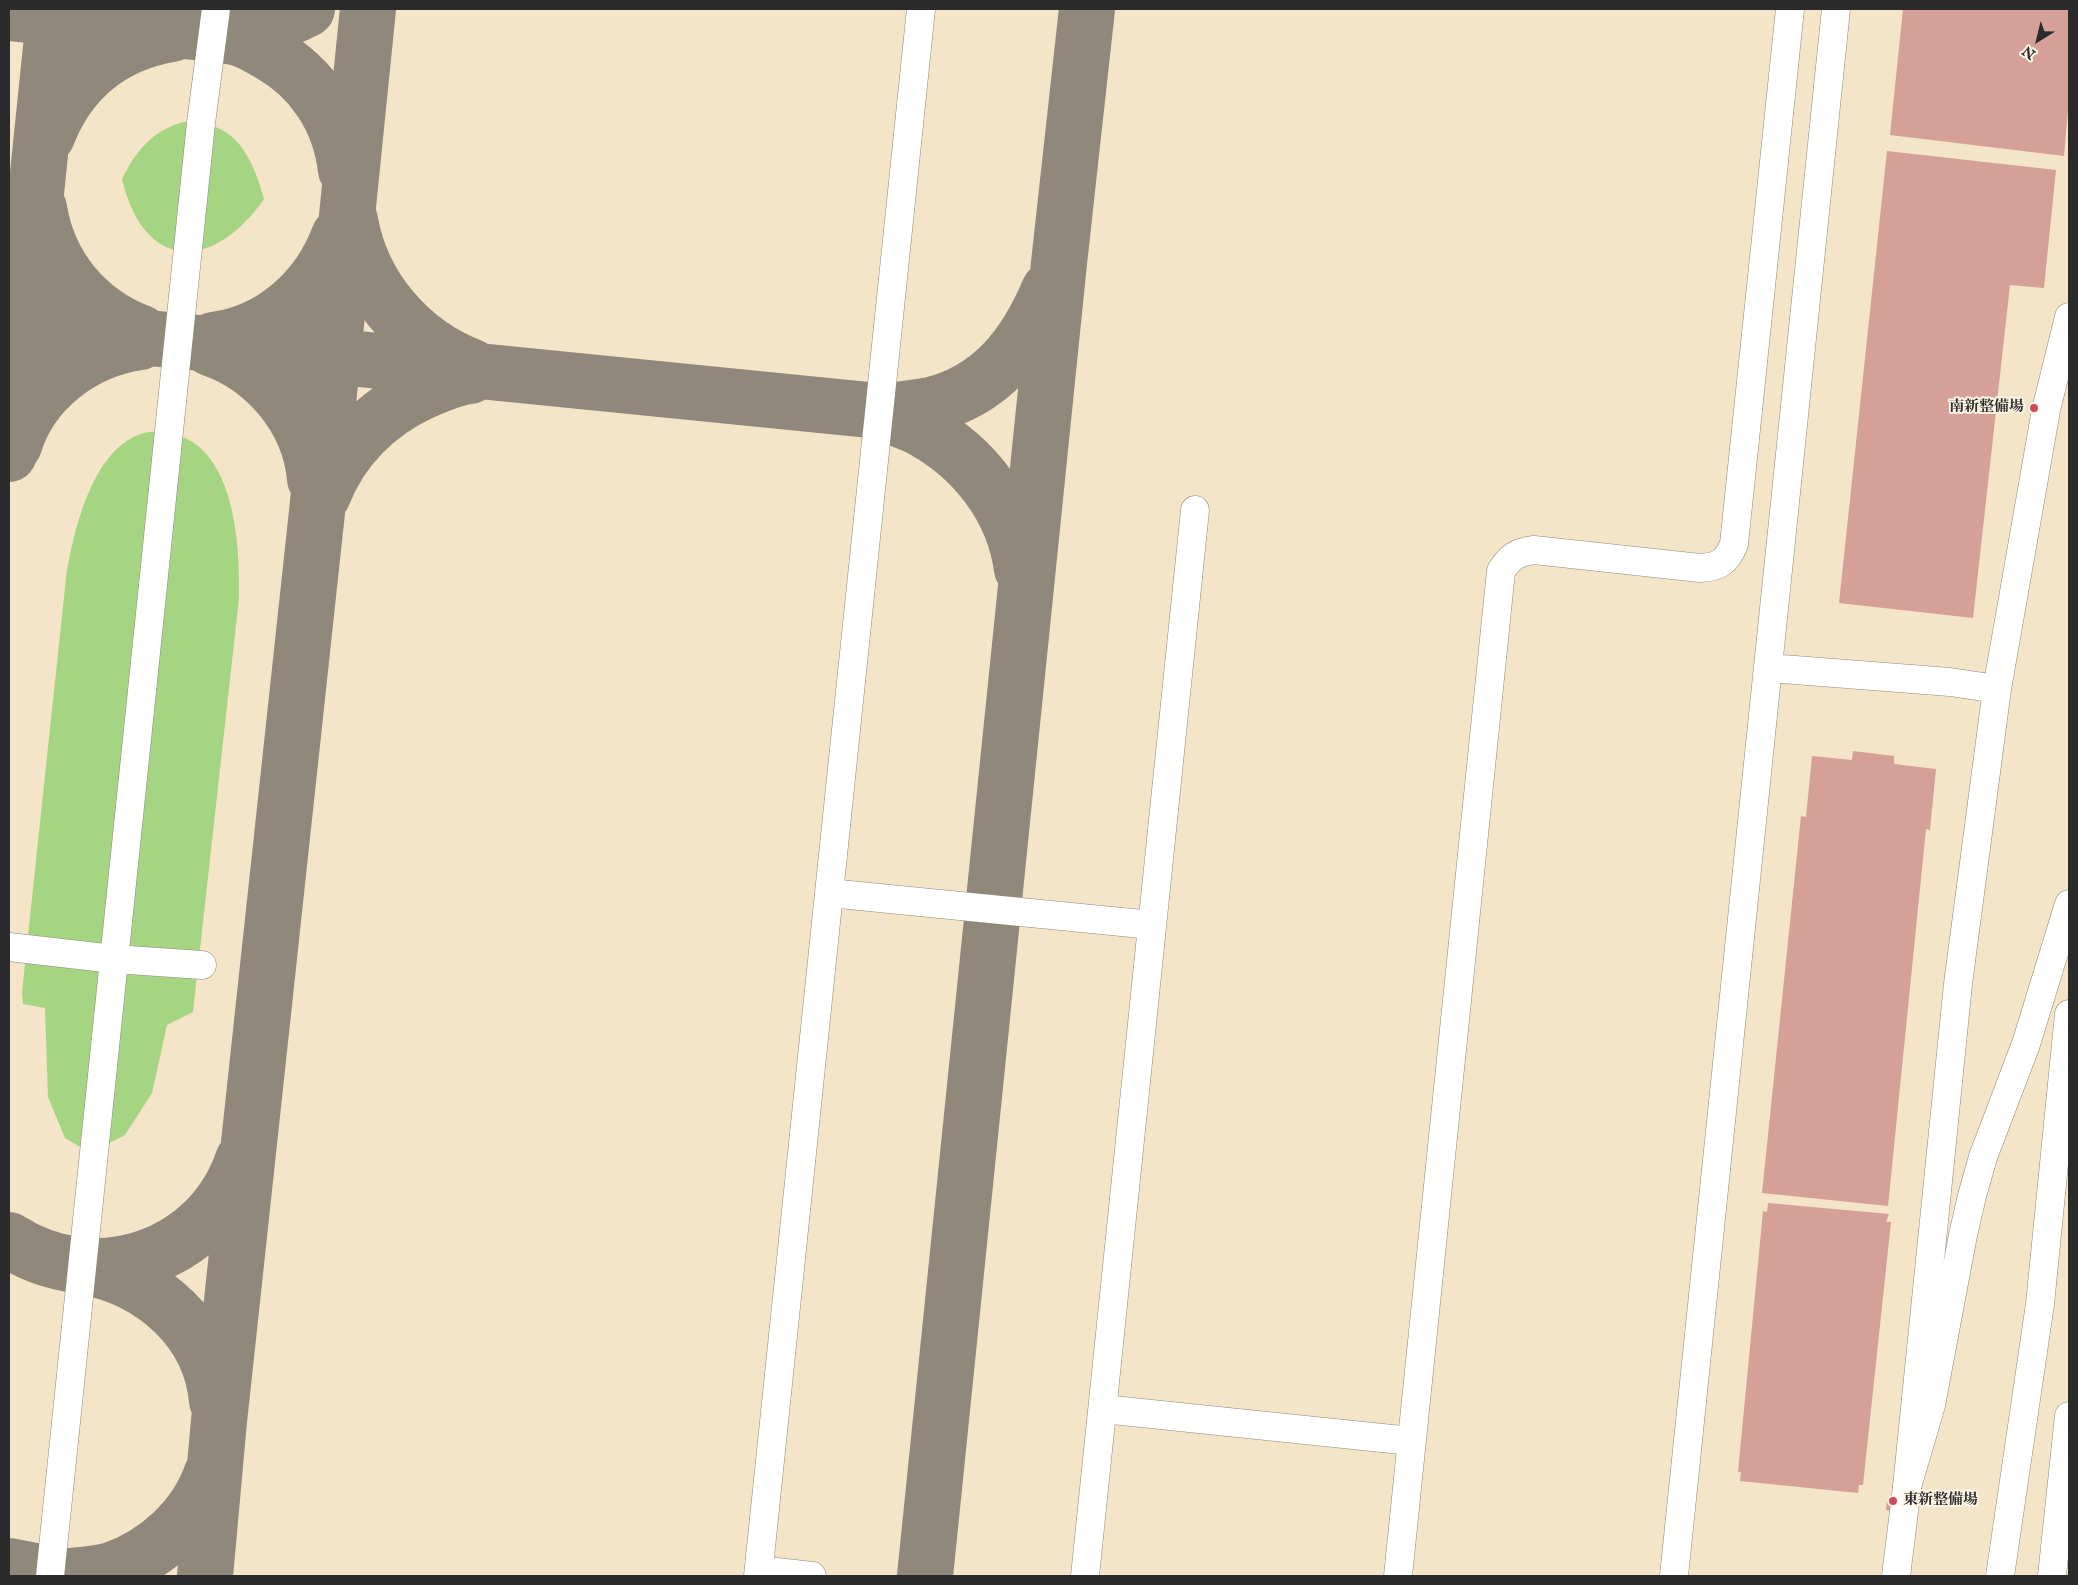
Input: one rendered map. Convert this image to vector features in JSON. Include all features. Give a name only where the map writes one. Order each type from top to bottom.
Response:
[{"type":"main road","points":[[50,1576],[201,123],[216,9]]},
{"type":"main road","points":[[812,1576],[759,1573],[921,9]]},
{"type":"main road","points":[[1398,1576],[1501,572],[1512,556],[1520,552],[1534,550],[1700,568],[1721,564],[1730,555],[1734,544],[1790,9]]},
{"type":"main road","points":[[1674,1576],[1836,9]]},
{"type":"main road","points":[[1895,1574],[1907,1487],[1958,984],[1997,689],[2046,410],[2069,317]]},
{"type":"main road","points":[[1085,1576],[1195,510]]},
{"type":"main road","points":[[1769,668],[1950,682],[1997,689]]},
{"type":"main road","points":[[829,893],[1152,925]]},
{"type":"main road","points":[[1907,1487],[1931,1405],[1972,1196],[1983,1157],[2026,1044],[2069,904]]},
{"type":"main road","points":[[9,947],[114,959],[202,965]]},
{"type":"main road","points":[[2000,1576],[2027,1400],[2047,1242],[2069,1014]]},
{"type":"main road","points":[[1103,1409],[1411,1441]]},
{"type":"main road","points":[[2052,1576],[2069,1416]]},
{"type":"green space","points":[[183,122],[201,123],[216,127],[238,143],[254,168],[264,199],[244,223],[224,239],[203,249],[182,251],[163,246],[146,232],[132,210],[122,179],[146,143],[162,131]]},
{"type":"green space","points":[[167,432],[189,440],[205,452],[217,469],[226,489],[232,511],[236,534],[239,578],[239,598],[193,1012],[167,1025],[152,1093],[125,1135],[98,1149],[82,1148],[65,1138],[48,1097],[45,1008],[23,1004],[22,992],[66,578],[80,516],[98,473],[111,455],[126,441],[144,433]]},
{"type":"building","points":[[1903,9],[2069,9],[2069,99],[2064,156],[1890,135]]},
{"type":"building","points":[[1887,151],[2056,170],[2044,288],[2010,285],[1973,618],[1839,603]]},
{"type":"building","points":[[1853,751],[1894,756],[1894,764],[1936,769],[1930,830],[1926,829],[1888,1206],[1762,1193],[1801,816],[1806,817],[1812,756],[1852,760]]},
{"type":"building","points":[[1768,1203],[1889,1214],[1886,1222],[1891,1222],[1863,1485],[1859,1485],[1858,1493],[1740,1481],[1741,1472],[1738,1472],[1763,1211],[1767,1212]]},
{"type":"building","points":[[1887,1499],[1892,1500],[1890,1511],[1886,1510]]},
{"type":"taxiway","points":[[9,454],[55,9]]},
{"type":"taxiway","points":[[139,9],[179,26],[242,39],[258,46],[285,63],[311,88],[331,117],[343,151],[346,170]]},
{"type":"taxiway","points":[[9,13],[213,34],[238,32],[261,27],[307,9]]},
{"type":"taxiway","points":[[205,1576],[219,1421],[317,512],[368,9]]},
{"type":"taxiway","points":[[925,1576],[1059,263],[1087,9]]},
{"type":"taxiway","points":[[47,136],[67,97],[95,67],[130,46],[172,34]]},
{"type":"taxiway","points":[[39,208],[51,249],[61,268],[73,284],[87,300],[103,313],[141,333]]},
{"type":"taxiway","points":[[350,220],[356,244],[365,267],[377,289],[392,309],[428,343],[472,367]]},
{"type":"taxiway","points":[[213,340],[235,336],[255,328],[291,306],[319,274],[339,236]]},
{"type":"taxiway","points":[[874,412],[931,405],[953,398],[989,377],[1018,347],[1040,310],[1049,290]]},
{"type":"taxiway","points":[[9,324],[879,411],[922,429],[941,441],[975,470],[1001,506],[1018,547],[1022,569]]},
{"type":"taxiway","points":[[14,445],[22,425],[33,406],[46,390],[62,376],[80,363],[99,354],[119,346],[140,342]]},
{"type":"taxiway","points":[[210,348],[249,368],[267,382],[282,398],[304,436],[311,457],[315,479]]},
{"type":"taxiway","points":[[323,495],[350,447],[376,421],[390,410],[422,392],[440,384],[470,376]]},
{"type":"taxiway","points":[[9,1240],[42,1257],[77,1265],[112,1265],[146,1258],[177,1243],[205,1222],[227,1194],[243,1160]]},
{"type":"taxiway","points":[[86,1267],[134,1283],[155,1296],[174,1312],[191,1331],[203,1352],[212,1375],[217,1401]]},
{"type":"taxiway","points":[[70,1576],[112,1570],[144,1555],[173,1533],[185,1520],[205,1490],[212,1473]]},
{"type":"taxiway","points":[[9,1566],[61,1576]]},
{"type":"place","name":"南新整備場","points":[[2034,408]]},
{"type":"place","name":"東新整備場","points":[[1893,1501]]}]
